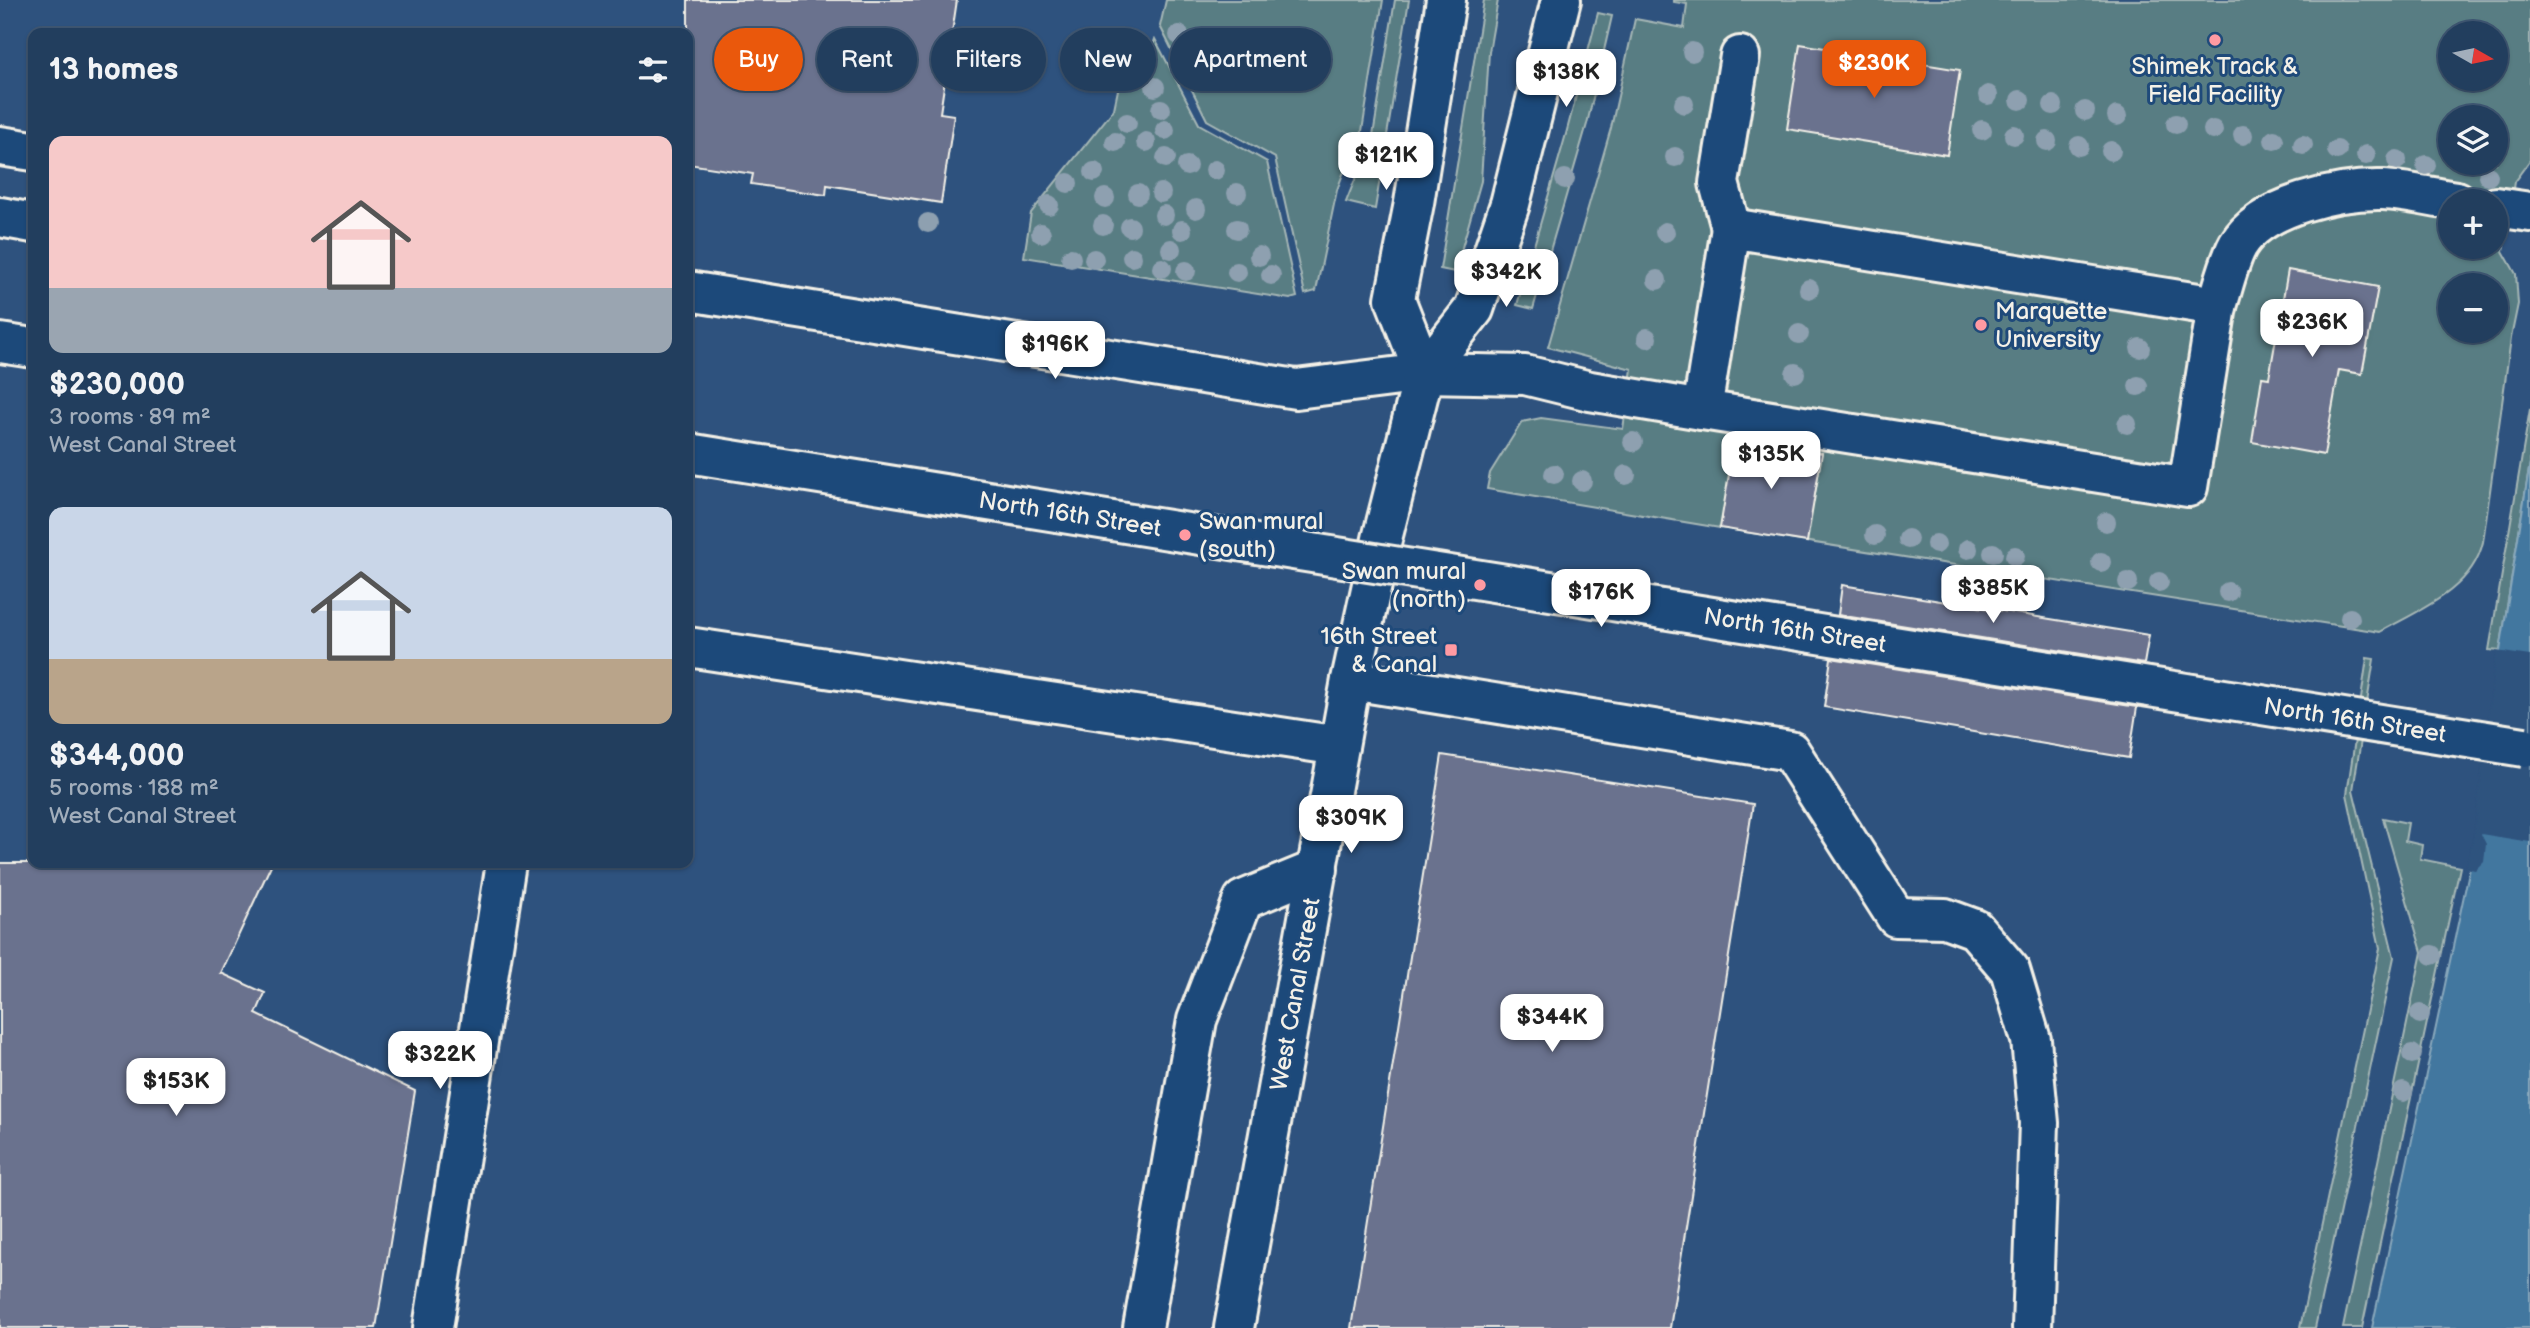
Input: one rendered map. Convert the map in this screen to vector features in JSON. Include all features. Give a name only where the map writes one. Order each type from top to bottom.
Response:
[{"type":"street","points":[[1424,373],[1395,299],[1414,202],[1446,0]]},
{"type":"street","name":"West Canal Street","points":[[1234,1328],[1351,680],[1382,539],[1424,373],[1475,309],[1510,204],[1561,0]]},
{"type":"street","points":[[1702,410],[1731,228],[1719,183],[1740,56]]},
{"type":"street","points":[[0,146],[28,150]]},
{"type":"street","points":[[693,292],[1296,389],[1424,373],[1525,375],[1590,391],[1702,410],[2188,487],[2217,306],[2238,245],[2263,219],[2315,200],[2383,190],[2438,198]]},
{"type":"street","points":[[2508,209],[2530,212]]},
{"type":"street","points":[[0,217],[28,222]]},
{"type":"street","points":[[1731,228],[2217,306]]},
{"type":"street","points":[[0,343],[28,347]]},
{"type":"street","name":"North 16th Street","points":[[693,454],[2530,748]]},
{"type":"street","points":[[693,648],[1339,746]]},
{"type":"street","points":[[1351,680],[1790,751],[1896,917],[1945,918],[1975,929],[2010,970],[2031,1040],[2039,1123],[2032,1328]]},
{"type":"street","points":[[433,1328],[505,868]]},
{"type":"street","points":[[1143,1328],[1197,1020],[1243,900],[1318,869]]},
{"type":"green space","points":[[1166,0],[1383,0],[1359,150],[1343,174],[1337,190],[1316,291],[1305,294],[1275,158],[1207,120],[1192,91],[1331,91],[1331,28],[1170,28],[1170,46],[1160,26]]},
{"type":"green space","points":[[1395,0],[1409,0],[1375,209],[1346,202],[1370,154]]},
{"type":"green space","points":[[1484,0],[1498,0],[1489,52],[1481,181],[1455,272],[1440,269]]},
{"type":"green space","name":"Marquette University","points":[[1674,0],[2530,0],[2530,160],[2514,182],[2508,220],[2508,189],[2438,189],[2438,259],[2508,259],[2516,274],[2518,304],[2483,542],[2468,573],[2442,597],[2380,632],[1487,489],[1490,473],[1522,422],[1541,418],[1623,429],[1632,369],[1548,347],[1611,128],[1635,19],[1684,28],[1687,4]]},
{"type":"green space","points":[[1598,13],[1612,16],[1587,124],[1533,309],[1517,305]]},
{"type":"green space","points":[[1156,41],[1170,68],[1170,91],[1182,91],[1199,124],[1267,162],[1297,297],[1290,299],[1024,257],[1031,213],[1114,109],[1118,91],[1156,91]]},
{"type":"green space","points":[[2530,409],[2530,463],[2500,651],[2489,650]]},
{"type":"green space","points":[[2367,658],[2374,659],[2353,790],[2394,957],[2315,1328],[2300,1328],[2380,948],[2347,794]]},
{"type":"green space","points":[[2383,818],[2408,823],[2405,841],[2422,845],[2420,859],[2460,867],[2362,1328],[2343,1328],[2422,952]]},
{"type":"water","points":[[2530,463],[2530,1328],[2372,1328],[2477,834],[2500,651]]},
{"type":"pier","points":[[2496,651],[2530,656],[2530,842],[2481,834],[2486,844],[2484,861],[2475,870],[2466,868],[2474,833]]},
{"type":"building","points":[[688,0],[957,0],[953,28],[931,28],[931,91],[943,91],[940,113],[954,115],[941,203],[827,185],[826,195],[751,184],[753,174],[693,165],[693,28],[688,28]]},
{"type":"building","points":[[1800,44],[1960,70],[1947,155],[1787,129]]},
{"type":"building","points":[[2288,270],[2378,287],[2362,374],[2339,370],[2324,455],[2252,442],[2262,377],[2269,378]]},
{"type":"building","points":[[1735,439],[1822,453],[1807,542],[1720,528]]},
{"type":"building","points":[[1842,585],[2149,635],[2144,664],[1838,615]]},
{"type":"building","points":[[1831,658],[2137,707],[2129,758],[1824,707]]},
{"type":"building","points":[[1442,755],[1753,804],[1670,1328],[1351,1328]]},
{"type":"building","points":[[0,863],[28,863],[28,868],[270,868],[221,973],[265,993],[256,1014],[415,1091],[376,1328],[0,1328]]},
{"type":"place","name":"Shimek Track & Field Facility","points":[[2215,40]]},
{"type":"place","name":"Marquette University","points":[[1981,325]]},
{"type":"place","name":"Swan mural (south)","points":[[1185,535]]},
{"type":"place","name":"Swan mural (north)","points":[[1480,585]]},
{"type":"place","name":"16th Street & Canal","points":[[1451,650]]}]
